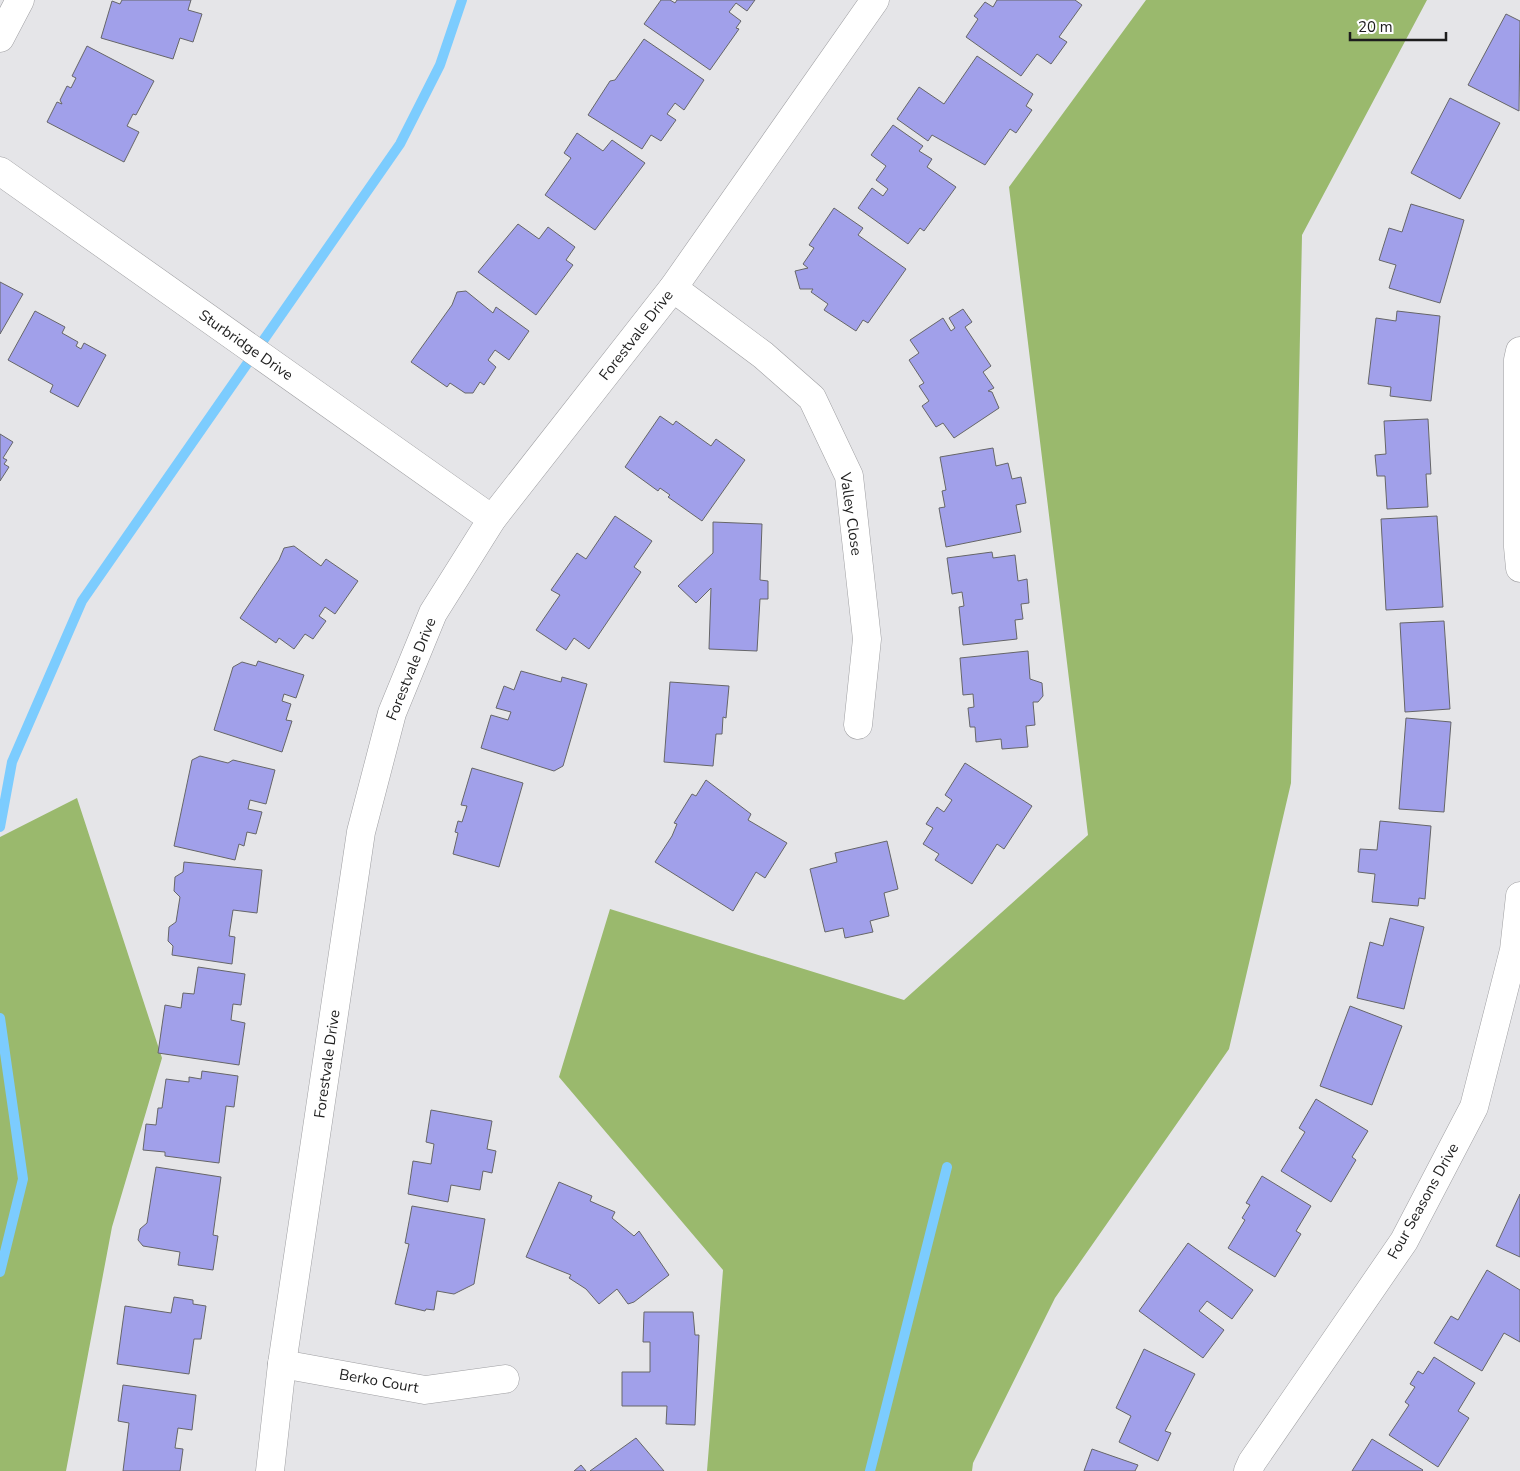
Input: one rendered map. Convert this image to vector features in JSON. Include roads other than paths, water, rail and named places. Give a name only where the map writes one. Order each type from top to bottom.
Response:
[{"type":"street","points":[[0,38],[20,0]]},
{"type":"street","name":"Forestvale Drive","points":[[270,1471],[282,1364],[364,823],[392,712],[433,613],[492,519],[673,288],[874,0]]},
{"type":"street","name":"Sturbridge Drive","points":[[0,171],[492,519]]},
{"type":"street","name":"Valley Close","points":[[673,288],[763,355],[812,398],[849,476],[867,639],[858,725]]},
{"type":"street","points":[[1520,351],[1518,360],[1518,547],[1520,568]]},
{"type":"street","name":"Four Seasons Drive","points":[[1248,1471],[1252,1462],[1404,1241],[1474,1107],[1514,950],[1520,896]]},
{"type":"street","name":"Berko Court","points":[[282,1364],[425,1390],[505,1378]]},
{"type":"waterway","points":[[0,827],[12,762],[82,601],[400,144],[440,65],[462,0]]},
{"type":"waterway","points":[[0,1018],[23,1179],[0,1272]]},
{"type":"waterway","points":[[870,1471],[947,1167]]}]
